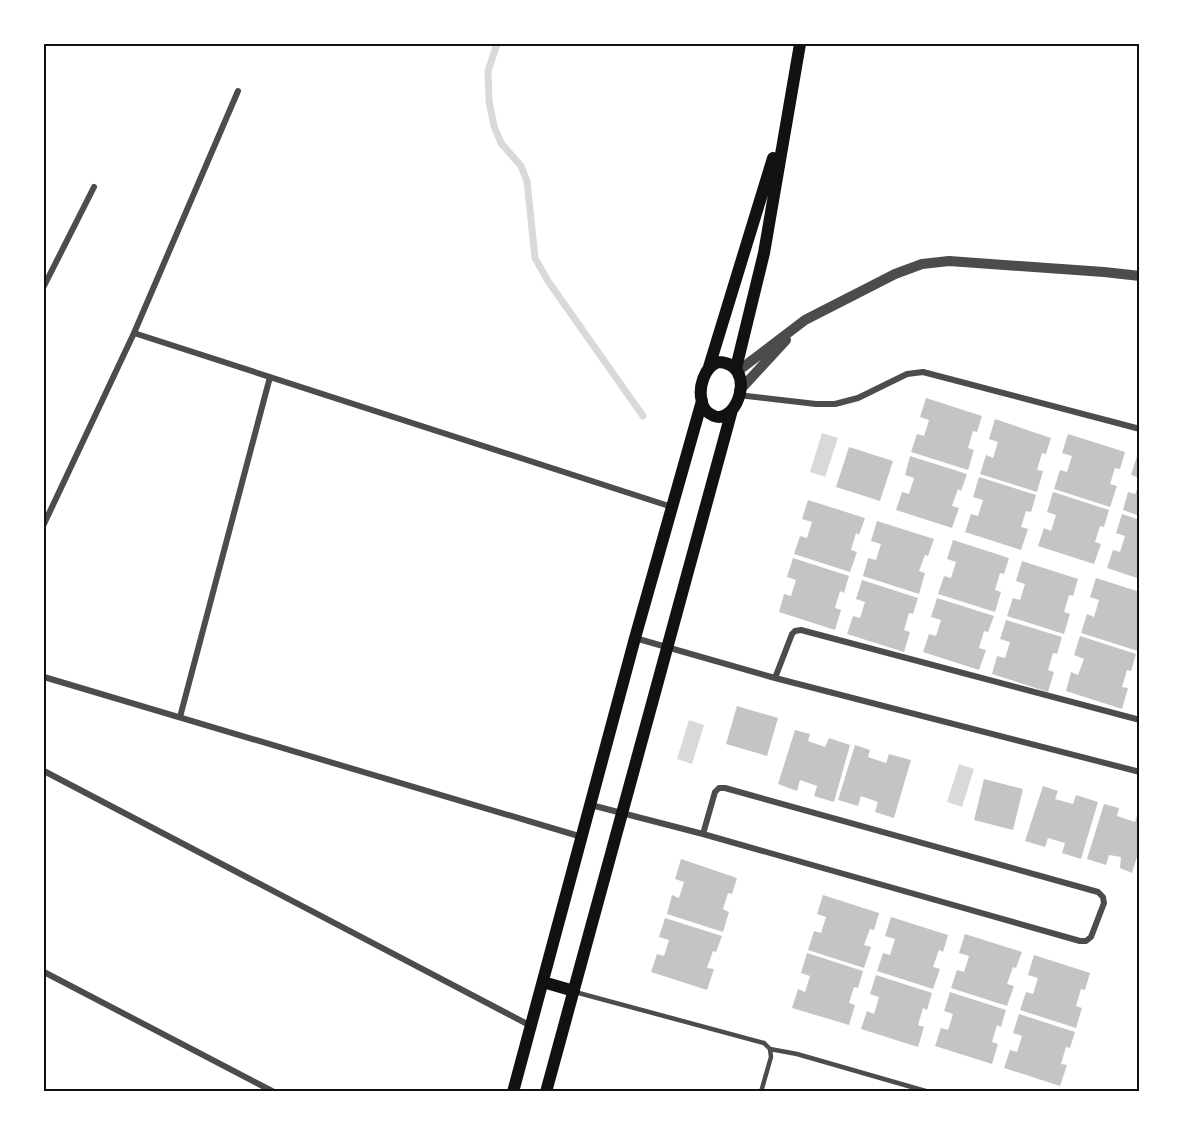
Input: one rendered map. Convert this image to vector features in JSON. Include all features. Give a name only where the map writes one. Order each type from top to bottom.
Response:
[{"type":"main road","points":[[546,1092],[732,410],[739,393],[741,384],[737,370],[764,253],[800,44]]},
{"type":"main road","points":[[513,1092],[635,638],[702,401],[703,382],[788,111]]},
{"type":"main road","points":[[709,367],[718,362],[724,362],[730,363],[737,370]]},
{"type":"main road","points":[[702,401],[704,409],[715,416],[726,416],[732,410]]},
{"type":"main road","points":[[543,982],[574,992]]},
{"type":"street","points":[[44,524],[134,333],[238,91]]},
{"type":"street","points":[[44,286],[94,187]]},
{"type":"street","points":[[737,370],[805,320],[895,274],[922,264],[949,261],[1140,276]]},
{"type":"street","points":[[739,393],[805,320]]},
{"type":"street","points":[[134,333],[672,507]]},
{"type":"street","points":[[739,393],[816,404],[835,404],[858,398],[907,374],[923,372],[1140,429]]},
{"type":"street","points":[[180,717],[270,376]]},
{"type":"street","points":[[775,678],[792,634],[795,630],[801,630],[1140,720]]},
{"type":"street","points":[[635,638],[775,678],[1140,772]]},
{"type":"street","points":[[44,677],[582,837]]},
{"type":"street","points":[[44,771],[531,1026]]},
{"type":"street","points":[[591,805],[704,834],[1080,941],[1086,941],[1091,937],[1104,903],[1103,897],[1098,892],[725,788],[719,788],[715,792],[704,834]]},
{"type":"street","points":[[44,972],[274,1092]]},
{"type":"lane","points":[[574,992],[764,1043],[770,1049],[797,1054],[929,1092]]},
{"type":"lane","points":[[761,1092],[771,1057],[770,1049]]},
{"type":"shaded area","points":[[822,433],[838,438],[825,477],[810,472]]},
{"type":"shaded area","points":[[689,720],[704,725],[692,764],[677,759]]},
{"type":"shaded area","points":[[959,764],[974,769],[962,807],[947,802]]},
{"type":"building","points":[[926,398],[982,416],[977,432],[973,431],[968,448],[974,450],[968,470],[911,452],[917,434],[924,436],[929,420],[920,417]]},
{"type":"building","points":[[995,419],[1051,438],[1046,454],[1042,453],[1037,470],[1043,471],[1037,492],[980,474],[986,455],[993,458],[998,442],[989,439]]},
{"type":"building","points":[[1068,434],[1125,452],[1120,469],[1115,468],[1110,484],[1117,486],[1110,507],[1054,489],[1060,470],[1067,472],[1072,456],[1062,453]]},
{"type":"building","points":[[849,447],[893,461],[880,501],[836,487]]},
{"type":"building","points":[[910,456],[967,474],[952,506],[959,508],[952,528],[896,510],[902,492],[909,494],[914,478],[905,475]]},
{"type":"building","points":[[1137,456],[1140,457],[1140,478],[1131,475]]},
{"type":"building","points":[[979,477],[1036,495],[1031,512],[1026,511],[1021,527],[1028,529],[1021,550],[965,532],[971,514],[978,516],[983,500],[973,497]]},
{"type":"building","points":[[1140,483],[1140,516],[1123,510],[1128,492],[1135,494]]},
{"type":"building","points":[[1053,492],[1109,510],[1104,527],[1100,526],[1095,542],[1101,544],[1094,564],[1038,546],[1044,528],[1051,531],[1056,515],[1047,512]]},
{"type":"building","points":[[808,500],[865,518],[859,535],[856,533],[851,550],[857,552],[850,572],[794,554],[800,536],[807,538],[812,522],[802,519]]},
{"type":"building","points":[[1122,514],[1140,520],[1140,579],[1107,568],[1113,550],[1120,552],[1125,536],[1116,533]]},
{"type":"building","points":[[877,521],[934,539],[919,571],[925,573],[919,594],[863,576],[868,558],[876,560],[881,544],[871,541]]},
{"type":"building","points":[[953,540],[1009,558],[1004,574],[1000,573],[995,590],[1001,592],[995,612],[938,594],[944,576],[951,578],[956,562],[947,559]]},
{"type":"building","points":[[793,558],[849,576],[844,593],[840,591],[835,608],[841,610],[835,630],[779,612],[784,594],[791,596],[796,580],[787,577]]},
{"type":"building","points":[[1022,561],[1078,579],[1073,596],[1069,595],[1064,612],[1070,614],[1064,634],[1007,616],[1013,598],[1020,600],[1025,584],[1016,581]]},
{"type":"building","points":[[1096,578],[1140,592],[1138,651],[1081,633],[1087,614],[1094,617],[1099,600],[1090,597]]},
{"type":"building","points":[[862,580],[918,598],[913,614],[909,613],[904,630],[910,632],[904,652],[847,634],[853,616],[860,618],[865,602],[856,599]]},
{"type":"building","points":[[937,598],[994,616],[988,632],[984,631],[979,648],[986,650],[979,670],[923,652],[929,634],[936,636],[941,620],[931,617]]},
{"type":"building","points":[[1006,620],[1062,637],[1057,654],[1053,653],[1048,670],[1054,672],[1048,692],[992,674],[997,656],[1005,658],[1010,642],[1000,639]]},
{"type":"building","points":[[1080,636],[1136,654],[1131,671],[1127,670],[1122,687],[1128,688],[1122,709],[1066,691],[1071,672],[1078,675],[1084,659],[1074,655]]},
{"type":"building","points":[[737,706],[778,718],[767,756],[726,744]]},
{"type":"building","points":[[795,730],[810,734],[808,741],[825,747],[829,738],[850,745],[834,802],[814,796],[817,786],[800,780],[797,791],[778,784]]},
{"type":"building","points":[[855,745],[870,750],[868,757],[886,763],[889,754],[911,760],[894,818],[875,812],[878,802],[861,796],[858,806],[838,800]]},
{"type":"building","points":[[984,779],[1023,789],[1013,830],[974,820]]},
{"type":"building","points":[[1043,786],[1058,791],[1055,799],[1073,804],[1076,795],[1098,802],[1081,859],[1062,853],[1065,843],[1048,838],[1045,847],[1025,841]]},
{"type":"building","points":[[1104,804],[1119,808],[1117,816],[1135,822],[1140,812],[1140,847],[1132,873],[1120,868],[1121,857],[1109,855],[1106,865],[1087,859]]},
{"type":"building","points":[[681,859],[737,878],[732,894],[728,893],[723,909],[729,912],[723,932],[667,914],[672,895],[679,898],[684,882],[675,879]]},
{"type":"building","points":[[823,895],[879,913],[874,930],[870,929],[864,945],[871,947],[864,968],[808,950],[814,931],[821,933],[826,917],[817,914]]},
{"type":"building","points":[[891,917],[948,935],[943,952],[939,950],[933,967],[940,969],[933,989],[877,971],[883,953],[890,955],[895,939],[885,936]]},
{"type":"building","points":[[665,918],[722,936],[707,968],[714,969],[707,990],[651,972],[657,954],[664,956],[669,940],[659,937]]},
{"type":"building","points":[[965,934],[1022,952],[1007,984],[1014,986],[1007,1006],[951,988],[957,970],[964,972],[969,956],[959,953]]},
{"type":"building","points":[[807,953],[863,971],[858,988],[854,987],[849,1003],[855,1005],[849,1025],[792,1008],[798,989],[805,992],[810,976],[801,973]]},
{"type":"building","points":[[1034,955],[1090,973],[1085,990],[1081,989],[1076,1006],[1082,1008],[1076,1028],[1020,1010],[1026,992],[1033,994],[1038,978],[1028,975]]},
{"type":"building","points":[[876,975],[932,993],[927,1010],[923,1008],[918,1025],[924,1027],[918,1047],[861,1029],[867,1011],[874,1014],[879,997],[870,994]]},
{"type":"building","points":[[950,992],[1006,1010],[1001,1027],[997,1025],[992,1042],[998,1044],[992,1064],[935,1046],[941,1028],[948,1030],[953,1014],[944,1011]]},
{"type":"building","points":[[1019,1014],[1075,1032],[1070,1048],[1066,1047],[1061,1064],[1067,1065],[1060,1086],[1004,1068],[1010,1050],[1017,1052],[1022,1036],[1013,1033]]},
{"type":"waterway","points":[[497,44],[488,71],[489,101],[494,126],[501,143],[521,166],[527,181],[535,258],[548,281],[643,416]]}]
